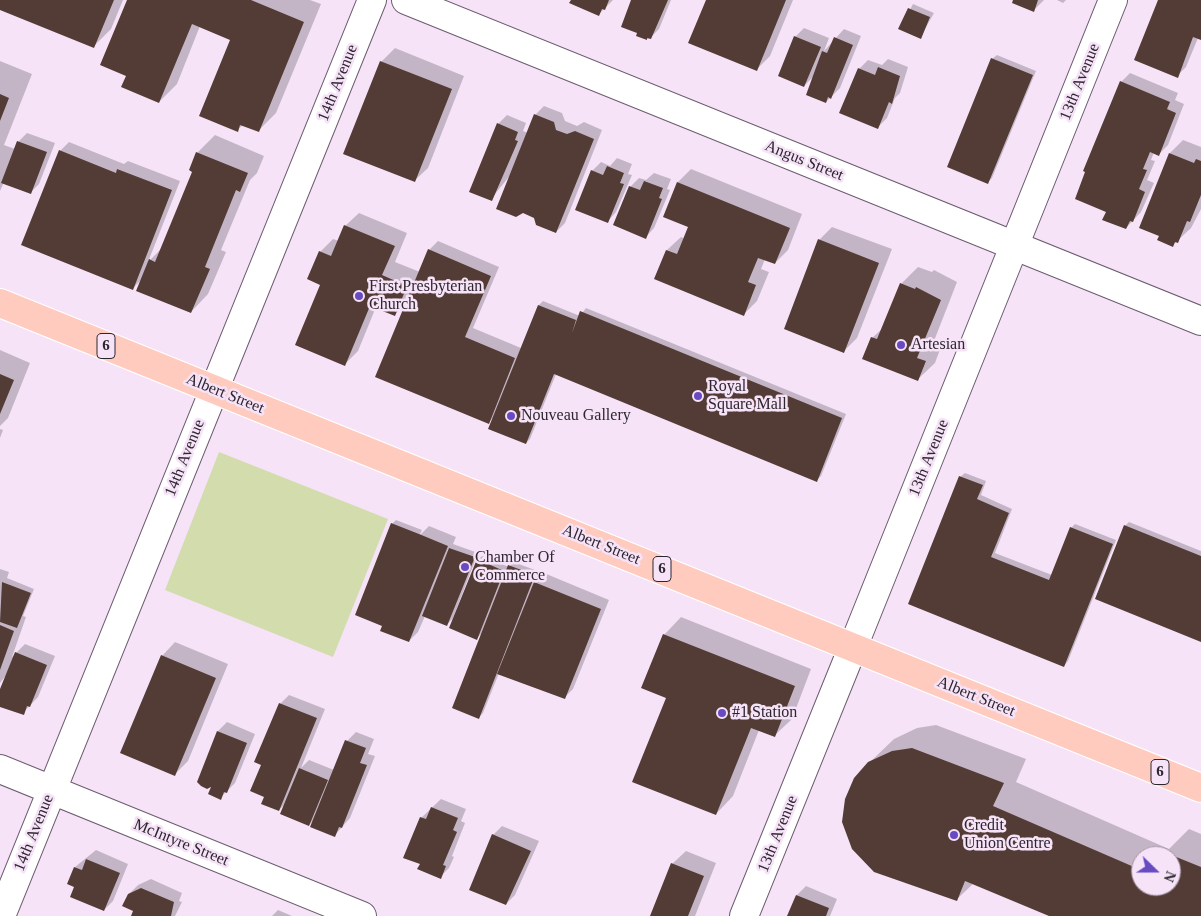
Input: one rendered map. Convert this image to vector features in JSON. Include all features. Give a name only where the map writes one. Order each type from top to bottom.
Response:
[{"type":"main road","name":"Albert Street","points":[[0,303],[1201,788]]},
{"type":"street","name":"14th Avenue","points":[[0,916],[372,0]]},
{"type":"street","name":"Angus Street","points":[[406,0],[1201,321]]},
{"type":"street","name":"13th Avenue","points":[[744,916],[1114,0]]},
{"type":"street","name":"McIntyre Street","points":[[0,769],[362,916]]},
{"type":"green space","points":[[219,452],[388,519],[333,657],[165,590]]},
{"type":"building","points":[[0,0],[114,0],[94,48],[0,10]]},
{"type":"building","points":[[127,0],[251,0],[304,22],[259,132],[240,125],[238,132],[199,116],[230,40],[192,24],[159,103],[121,87],[126,76],[100,65]]},
{"type":"building","points":[[571,0],[609,0],[605,10],[602,9],[599,16],[569,3]]},
{"type":"building","points":[[631,0],[668,0],[651,39],[647,38],[647,40],[636,36],[637,33],[621,27]]},
{"type":"building","points":[[706,0],[786,0],[757,71],[688,43]]},
{"type":"building","points":[[1013,0],[1038,0],[1034,12],[1012,3]]},
{"type":"building","points":[[1158,0],[1201,0],[1201,40],[1193,37],[1178,78],[1134,60]]},
{"type":"building","points":[[908,8],[930,17],[921,39],[898,29]]},
{"type":"building","points":[[794,36],[821,47],[804,87],[778,76]]},
{"type":"building","points":[[834,37],[853,45],[831,99],[828,97],[826,103],[806,95],[822,51],[827,53]]},
{"type":"building","points":[[991,58],[1033,75],[988,184],[947,167]]},
{"type":"building","points":[[380,61],[452,89],[415,182],[343,154]]},
{"type":"building","points":[[878,67],[900,76],[892,104],[889,102],[878,129],[839,113],[858,68],[875,75]]},
{"type":"building","points":[[1120,81],[1170,102],[1167,109],[1176,113],[1159,156],[1150,152],[1143,169],[1147,170],[1139,189],[1145,192],[1133,222],[1130,221],[1126,229],[1102,220],[1106,212],[1075,199],[1085,172],[1083,171]]},
{"type":"building","points":[[0,94],[9,98],[0,121]]},
{"type":"building","points":[[534,114],[554,122],[556,130],[567,134],[575,131],[594,139],[556,233],[536,225],[534,218],[523,213],[516,217],[496,209]]},
{"type":"building","points":[[497,123],[518,132],[515,140],[518,141],[492,201],[469,192]]},
{"type":"building","points":[[17,141],[47,152],[31,194],[1,183]]},
{"type":"building","points":[[59,150],[116,173],[117,169],[172,190],[133,290],[21,245]]},
{"type":"building","points":[[196,152],[248,173],[240,192],[236,190],[205,267],[210,269],[191,313],[136,291],[149,259],[155,262],[192,172],[189,170]]},
{"type":"building","points":[[1169,153],[1194,163],[1196,159],[1201,161],[1201,195],[1190,222],[1187,221],[1178,243],[1175,242],[1173,247],[1157,240],[1159,236],[1139,228]]},
{"type":"building","points":[[607,166],[624,173],[620,183],[624,184],[608,223],[575,210],[591,170],[603,175]]},
{"type":"building","points":[[644,181],[663,188],[659,198],[662,199],[646,239],[613,225],[629,186],[640,190]]},
{"type":"building","points":[[677,182],[790,228],[775,264],[758,258],[748,282],[756,285],[744,316],[654,279],[666,250],[677,254],[688,227],[663,217]]},
{"type":"building","name":"First Presbyterian Church","points":[[344,225],[395,246],[382,275],[407,286],[395,316],[370,306],[345,366],[295,345],[320,285],[307,279],[319,251],[331,256]]},
{"type":"building","points":[[818,239],[879,263],[844,353],[784,329]]},
{"type":"building","points":[[428,249],[491,276],[465,337],[515,358],[489,424],[375,377]]},
{"type":"building","points":[[900,283],[915,289],[916,287],[941,300],[917,358],[926,361],[918,381],[862,359],[871,337],[877,339]]},
{"type":"building","name":"Royal Square Mall","points":[[538,305],[576,320],[572,333],[580,311],[842,418],[817,482],[554,374],[526,444],[488,429]]},
{"type":"building","points":[[0,374],[14,380],[0,414]]},
{"type":"building","points":[[959,476],[983,485],[977,499],[1009,513],[991,557],[1049,580],[1070,527],[1113,544],[1064,667],[908,604]]},
{"type":"building","points":[[391,523],[448,546],[409,642],[380,631],[382,626],[355,615]]},
{"type":"building","points":[[1124,525],[1201,556],[1201,642],[1095,599]]},
{"type":"building","points":[[449,548],[475,557],[447,626],[422,616]]},
{"type":"building","points":[[477,559],[504,571],[477,640],[449,628]]},
{"type":"building","points":[[508,565],[535,575],[479,719],[452,708]]},
{"type":"building","points":[[2,582],[31,593],[17,628],[0,622]]},
{"type":"building","points":[[534,582],[601,609],[565,699],[497,674]]},
{"type":"building","points":[[0,625],[14,631],[0,670]]},
{"type":"building","name":"#1 Station","points":[[663,634],[795,686],[775,737],[751,728],[716,815],[632,782],[666,698],[641,688]]},
{"type":"building","points":[[15,652],[47,665],[30,707],[27,706],[24,715],[0,707],[0,689]]},
{"type":"building","points":[[161,655],[216,678],[175,776],[120,753]]},
{"type":"building","points":[[279,703],[317,718],[279,811],[261,804],[264,797],[250,791],[261,765],[254,762]]},
{"type":"building","points":[[217,731],[247,743],[227,793],[224,792],[221,800],[208,794],[211,787],[207,789],[197,782]]},
{"type":"building","points":[[345,740],[366,748],[360,763],[367,765],[342,828],[339,827],[335,837],[310,827]]},
{"type":"building","name":"Credit Union Centre","points":[[912,748],[1004,783],[993,806],[1131,866],[1131,896],[1181,896],[1181,859],[1201,867],[1201,916],[1049,916],[965,881],[957,901],[874,872],[852,849],[842,822],[845,799],[854,778],[868,762],[892,751]]},
{"type":"building","points":[[299,768],[328,780],[309,826],[280,814]]},
{"type":"building","points":[[431,807],[458,818],[453,830],[457,832],[443,865],[446,866],[441,879],[417,869],[420,864],[403,858],[420,817],[426,819]]},
{"type":"building","points":[[492,834],[531,851],[506,905],[469,890]]},
{"type":"building","points":[[86,859],[120,873],[104,911],[70,897],[74,887],[67,884],[74,867],[82,870]]},
{"type":"building","points":[[671,863],[704,876],[688,916],[650,916]]},
{"type":"building","points":[[141,888],[174,902],[171,916],[131,916],[133,911],[122,906],[128,894]]},
{"type":"building","points":[[796,895],[829,908],[826,916],[787,916]]},
{"type":"place","name":"First Presbyterian Church","points":[[359,296]]},
{"type":"place","name":"Artesian","points":[[901,345]]},
{"type":"place","name":"Royal Square Mall","points":[[698,396]]},
{"type":"place","name":"Nouveau Gallery","points":[[511,416]]},
{"type":"place","name":"Chamber Of Commerce","points":[[465,567]]},
{"type":"place","name":"#1 Station","points":[[722,713]]},
{"type":"place","name":"Credit Union Centre","points":[[954,835]]}]
